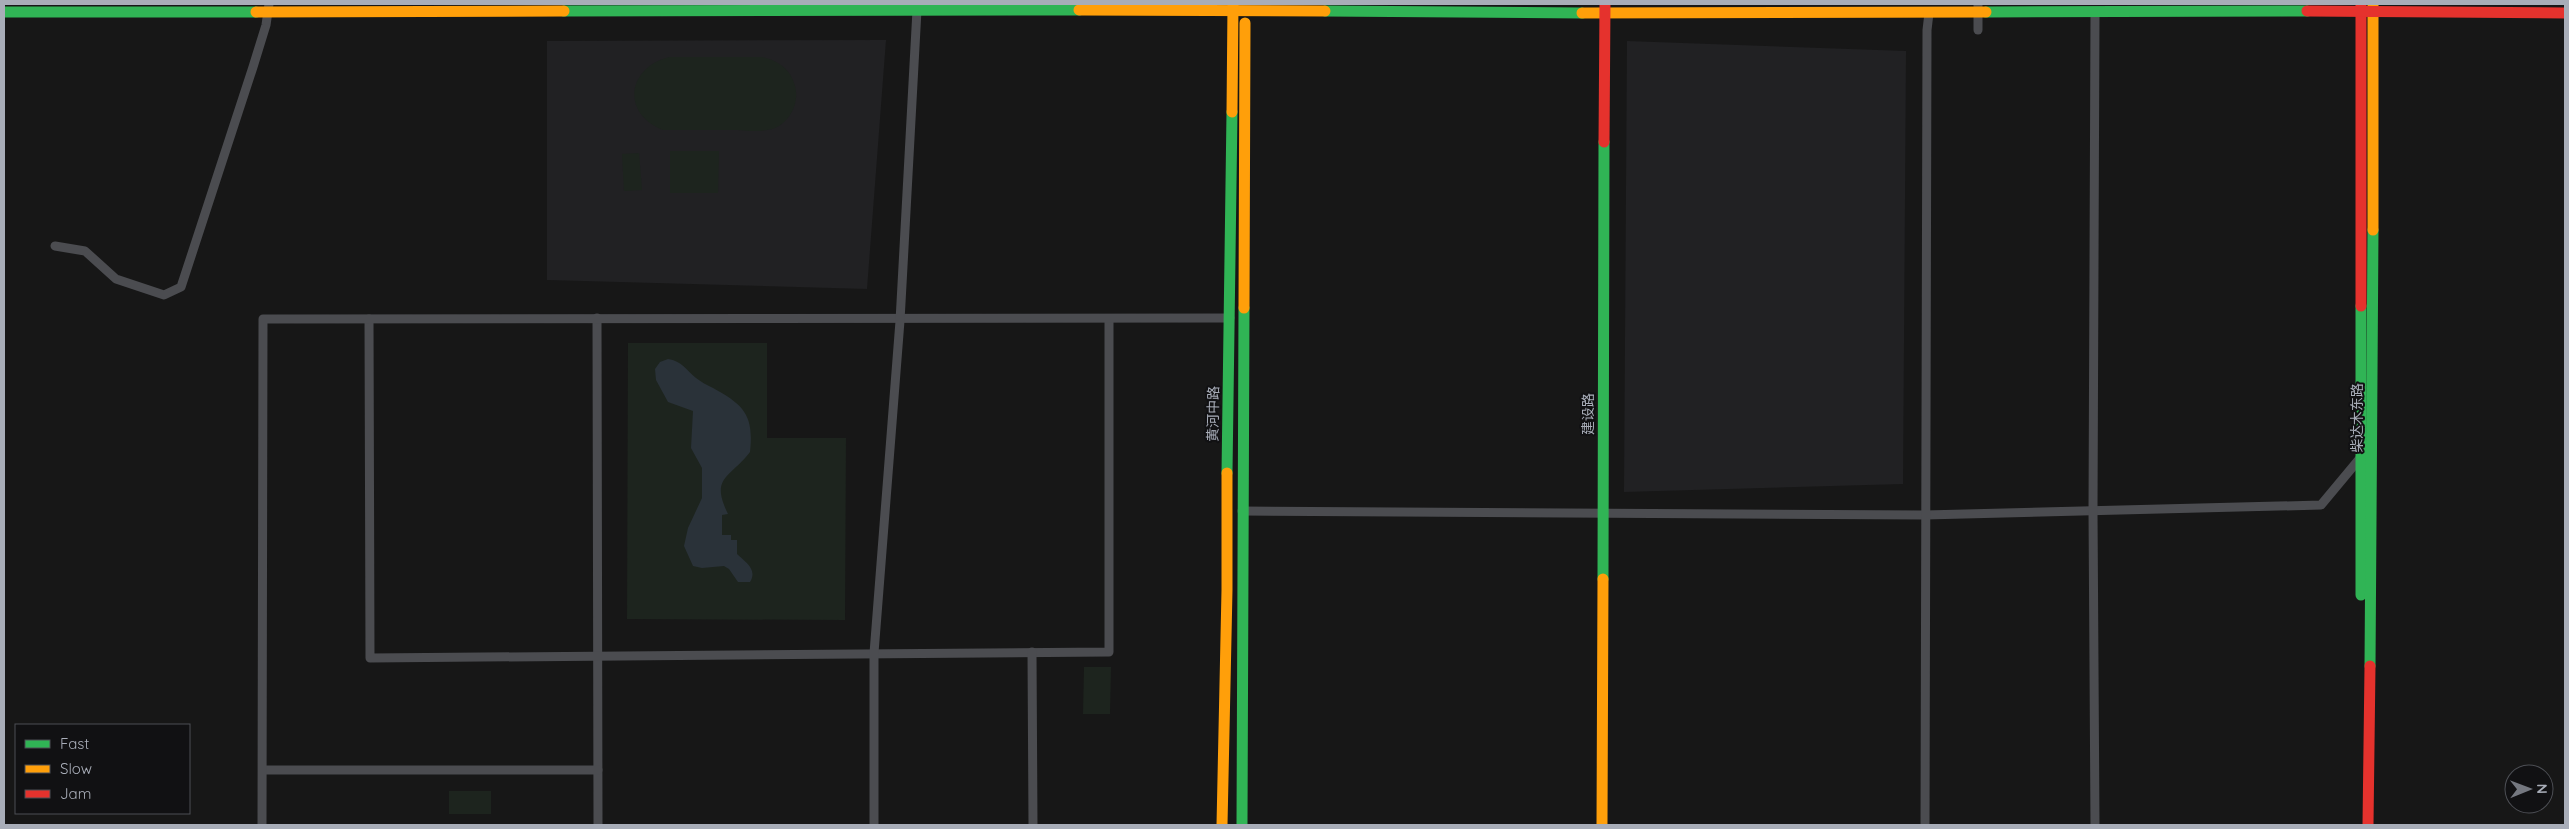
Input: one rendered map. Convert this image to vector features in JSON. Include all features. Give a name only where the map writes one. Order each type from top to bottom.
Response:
[{"type":"main road","points":[[4,12],[269,7],[917,10],[1239,7],[1929,13],[1978,8],[2096,13],[2367,8],[2565,13]]},
{"type":"main road","points":[[1239,7],[1243,511],[1242,825]]},
{"type":"main road","name":"黄河中路","points":[[1222,825],[1228,590],[1226,511],[1230,318],[1239,7]]},
{"type":"main road","name":"柴达木东路","points":[[2360,825],[2361,456],[2367,8]]},
{"type":"main road","name":"柴达木东路","points":[[2367,8],[2373,451],[2368,825]]},
{"type":"main road","name":"建设路","points":[[1602,825],[1605,9]]},
{"type":"street","points":[[55,246],[85,251],[116,279],[148,291],[164,295],[181,287],[266,25],[269,7]]},
{"type":"street","points":[[1978,8],[1978,30]]},
{"type":"street","points":[[874,825],[874,653],[900,321],[917,10]]},
{"type":"street","points":[[1925,825],[1924,515],[1927,30],[1929,13]]},
{"type":"street","points":[[2095,825],[2092,511],[2096,13]]},
{"type":"street","points":[[262,825],[263,319],[597,318],[900,321],[1230,318]]},
{"type":"street","points":[[597,318],[598,825]]},
{"type":"street","points":[[369,319],[370,658],[1109,652],[1109,319]]},
{"type":"street","points":[[1226,511],[1924,515],[2321,505],[2361,456]]},
{"type":"street","points":[[1032,652],[1032,825]]},
{"type":"street","points":[[263,770],[598,770]]},
{"type":"shaded area","points":[[886,40],[867,289],[547,280],[547,41]]},
{"type":"shaded area","points":[[1627,41],[1906,51],[1903,484],[1624,492]]},
{"type":"shaded area","points":[[669,57],[762,57],[773,60],[787,70],[793,80],[796,99],[792,112],[783,123],[768,130],[663,130],[649,122],[640,113],[635,102],[634,91],[644,71],[655,63]]},
{"type":"shaded area","points":[[670,151],[719,151],[718,193],[670,193]]},
{"type":"shaded area","points":[[639,153],[642,190],[624,191],[622,154]]},
{"type":"shaded area","points":[[628,343],[767,343],[767,438],[846,438],[845,620],[627,619]]},
{"type":"shaded area","points":[[668,359],[680,364],[698,379],[732,400],[745,412],[748,420],[751,439],[750,452],[724,479],[721,492],[728,514],[722,515],[722,535],[731,535],[731,540],[737,540],[737,554],[752,570],[750,582],[738,582],[729,569],[724,566],[702,568],[693,566],[684,546],[688,528],[702,498],[702,468],[691,448],[693,411],[668,402],[656,380],[655,369],[660,362]]},
{"type":"shaded area","points":[[1084,667],[1111,667],[1110,714],[1083,714]]},
{"type":"shaded area","points":[[449,791],[491,791],[491,814],[449,814]]},
{"type":"traffic: fast","points":[[564,11],[1079,10]]},
{"type":"traffic: fast","points":[[1325,11],[1582,13]]},
{"type":"traffic: fast","points":[[1986,12],[2307,11]]},
{"type":"traffic: fast","points":[[4,12],[256,12]]},
{"type":"traffic: fast","points":[[1227,473],[1232,112]]},
{"type":"traffic: fast","points":[[1603,579],[1604,142]]},
{"type":"traffic: fast","points":[[2370,666],[2373,230]]},
{"type":"traffic: fast","points":[[2361,306],[2361,595]]},
{"type":"traffic: fast","points":[[1242,825],[1244,308]]},
{"type":"traffic: slow","points":[[1232,112],[1233,4]]},
{"type":"traffic: slow","points":[[2373,4],[2373,230]]},
{"type":"traffic: slow","points":[[1079,10],[1325,11]]},
{"type":"traffic: slow","points":[[256,12],[564,11]]},
{"type":"traffic: slow","points":[[1582,13],[1986,12]]},
{"type":"traffic: slow","points":[[1244,308],[1245,23]]},
{"type":"traffic: slow","points":[[1222,825],[1227,590],[1227,473]]},
{"type":"traffic: slow","points":[[1602,825],[1603,579]]},
{"type":"traffic: jam","points":[[1604,142],[1605,4]]},
{"type":"traffic: jam","points":[[2361,4],[2361,306]]},
{"type":"traffic: jam","points":[[2307,11],[2565,13]]},
{"type":"traffic: jam","points":[[2368,825],[2370,666]]}]
